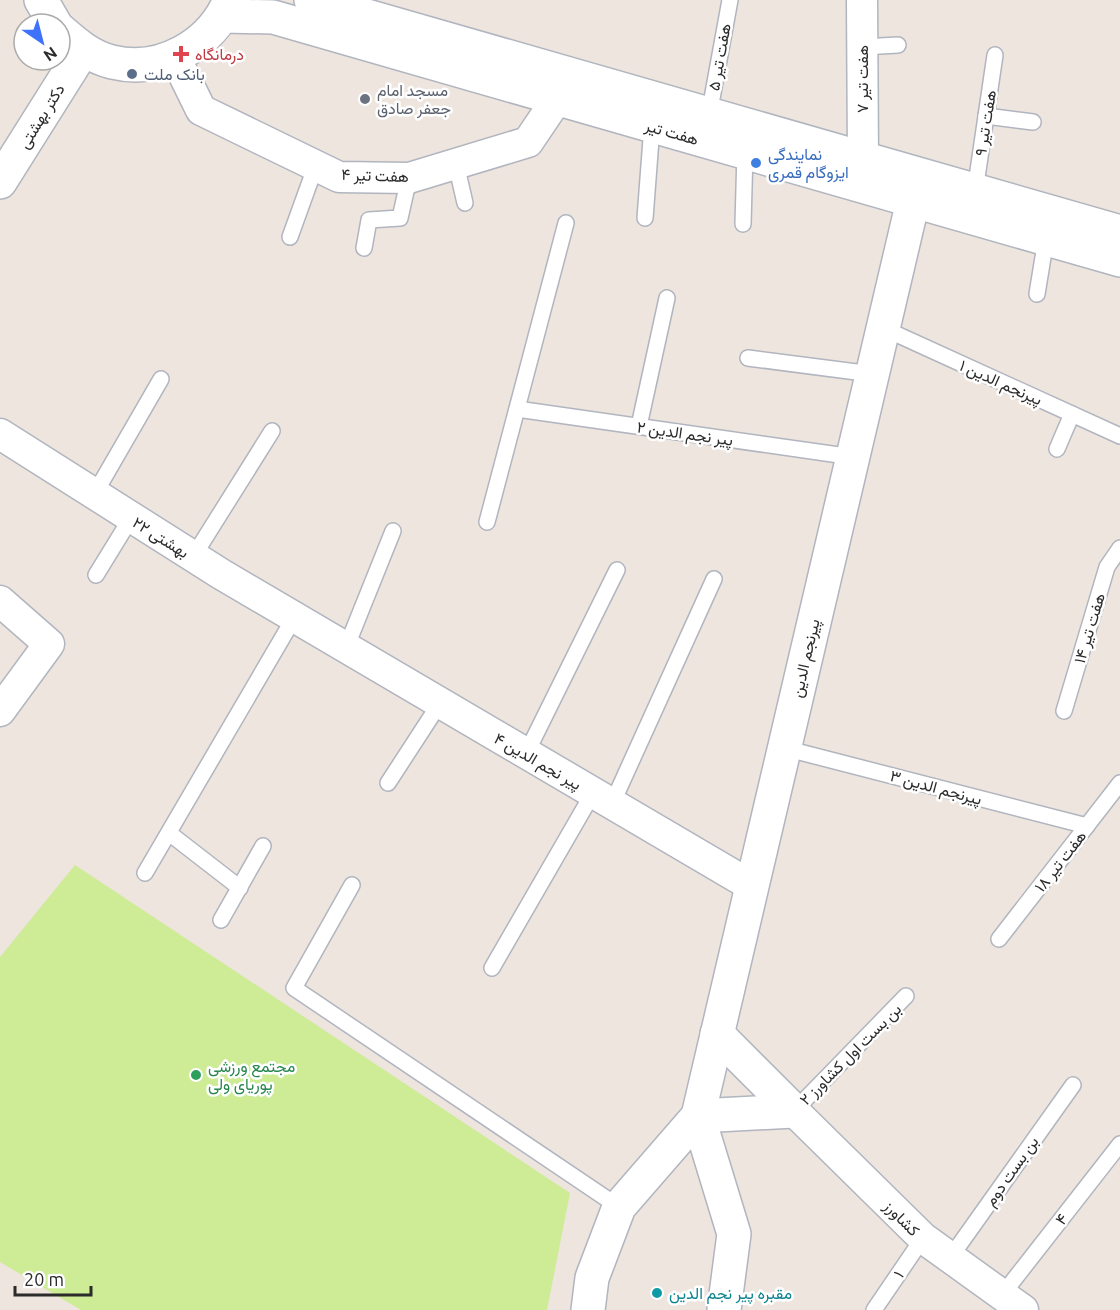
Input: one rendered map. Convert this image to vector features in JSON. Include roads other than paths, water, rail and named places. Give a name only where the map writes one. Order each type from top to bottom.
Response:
[{"type":"main road","name":"هفت تیر","points":[[311,0],[351,5],[709,115],[863,159],[916,188],[1046,239],[1120,260]]},
{"type":"main road","name":"هفت تیر","points":[[226,8],[273,17],[745,153],[916,188],[975,191],[1120,232]]},
{"type":"main road","points":[[72,41],[112,62],[144,65],[175,57],[202,40],[226,8]]},
{"type":"main road","name":"دکتر بهشتی","points":[[0,182],[55,72]]},
{"type":"main road","name":"پیرنجم الدین","points":[[698,1116],[916,188]]},
{"type":"main road","points":[[717,1034],[794,1111]]},
{"type":"main road","points":[[588,1310],[592,1278],[619,1207],[698,1116],[794,1111]]},
{"type":"main road","points":[[698,1116],[734,1233],[724,1310]]},
{"type":"street","name":"هفت تیر ۷","points":[[862,0],[863,159]]},
{"type":"street","name":"هفت تیر ۴","points":[[175,57],[201,110],[339,177],[409,178],[528,142],[557,99]]},
{"type":"street","name":"بهشتی ۲۲","points":[[0,434],[193,557],[335,642]]},
{"type":"street","points":[[0,601],[49,644],[0,711]]},
{"type":"street","name":"پیر نجم الدین ۴","points":[[335,642],[752,886]]},
{"type":"street","name":"کشاورز","points":[[794,1111],[923,1238],[1018,1306]]},
{"type":"lane","name":"هفت تیر ۵","points":[[709,115],[730,0]]},
{"type":"lane","points":[[862,47],[898,45]]},
{"type":"lane","name":"هفت تیر ۹","points":[[975,191],[995,55]]},
{"type":"lane","points":[[986,116],[1033,122]]},
{"type":"lane","points":[[645,218],[652,126]]},
{"type":"lane","points":[[744,224],[745,153]]},
{"type":"lane","points":[[456,164],[465,203]]},
{"type":"lane","points":[[290,237],[316,165]]},
{"type":"lane","points":[[364,248],[369,220],[400,218],[409,178]]},
{"type":"lane","points":[[487,522],[566,223]]},
{"type":"lane","points":[[1037,294],[1046,239]]},
{"type":"lane","points":[[639,426],[667,298]]},
{"type":"lane","name":"پیرنجم الدین ۱","points":[[883,328],[1120,436]]},
{"type":"lane","points":[[748,358],[872,374]]},
{"type":"lane","points":[[94,495],[161,379]]},
{"type":"lane","name":"پیر نجم الدین ۲","points":[[517,409],[853,457]]},
{"type":"lane","points":[[1056,449],[1072,414]]},
{"type":"lane","points":[[193,557],[272,431]]},
{"type":"lane","points":[[96,575],[131,518]]},
{"type":"lane","points":[[335,642],[393,531]]},
{"type":"lane","name":"هفت تیر ۱۴","points":[[1064,711],[1107,567],[1120,548]]},
{"type":"lane","points":[[526,754],[617,570]]},
{"type":"lane","points":[[492,968],[602,798],[714,579]]},
{"type":"lane","points":[[145,873],[294,618]]},
{"type":"lane","points":[[388,783],[440,703]]},
{"type":"lane","name":"پیرنجم الدین ۳","points":[[784,748],[1087,826]]},
{"type":"lane","name":"هفت تیر ۱۸","points":[[999,939],[1120,783]]},
{"type":"lane","points":[[169,832],[240,888]]},
{"type":"lane","points":[[221,920],[263,846]]},
{"type":"lane","points":[[352,885],[294,988],[619,1207]]},
{"type":"lane","name":"بن بست اول کشاورز ۲","points":[[794,1111],[906,996]]},
{"type":"lane","name":"بن بست دوم","points":[[950,1258],[1073,1085]]},
{"type":"lane","name":"۴","points":[[1018,1306],[1120,1144]]},
{"type":"lane","name":"۱","points":[[874,1310],[923,1238]]},
{"type":"place","name":"درمانگاه","points":[[181,54]]},
{"type":"place","name":"بانک ملت","points":[[132,74]]},
{"type":"place","name":"مسجد امام جعفر صادق","points":[[365,99]]},
{"type":"place","name":"نمایندگی ایزوگام قمری","points":[[756,163]]},
{"type":"place","name":"مجتمع ورزشی پوریای ولی","points":[[196,1075]]},
{"type":"place","name":"مقبره پیر نجم الدین","points":[[657,1293]]}]
